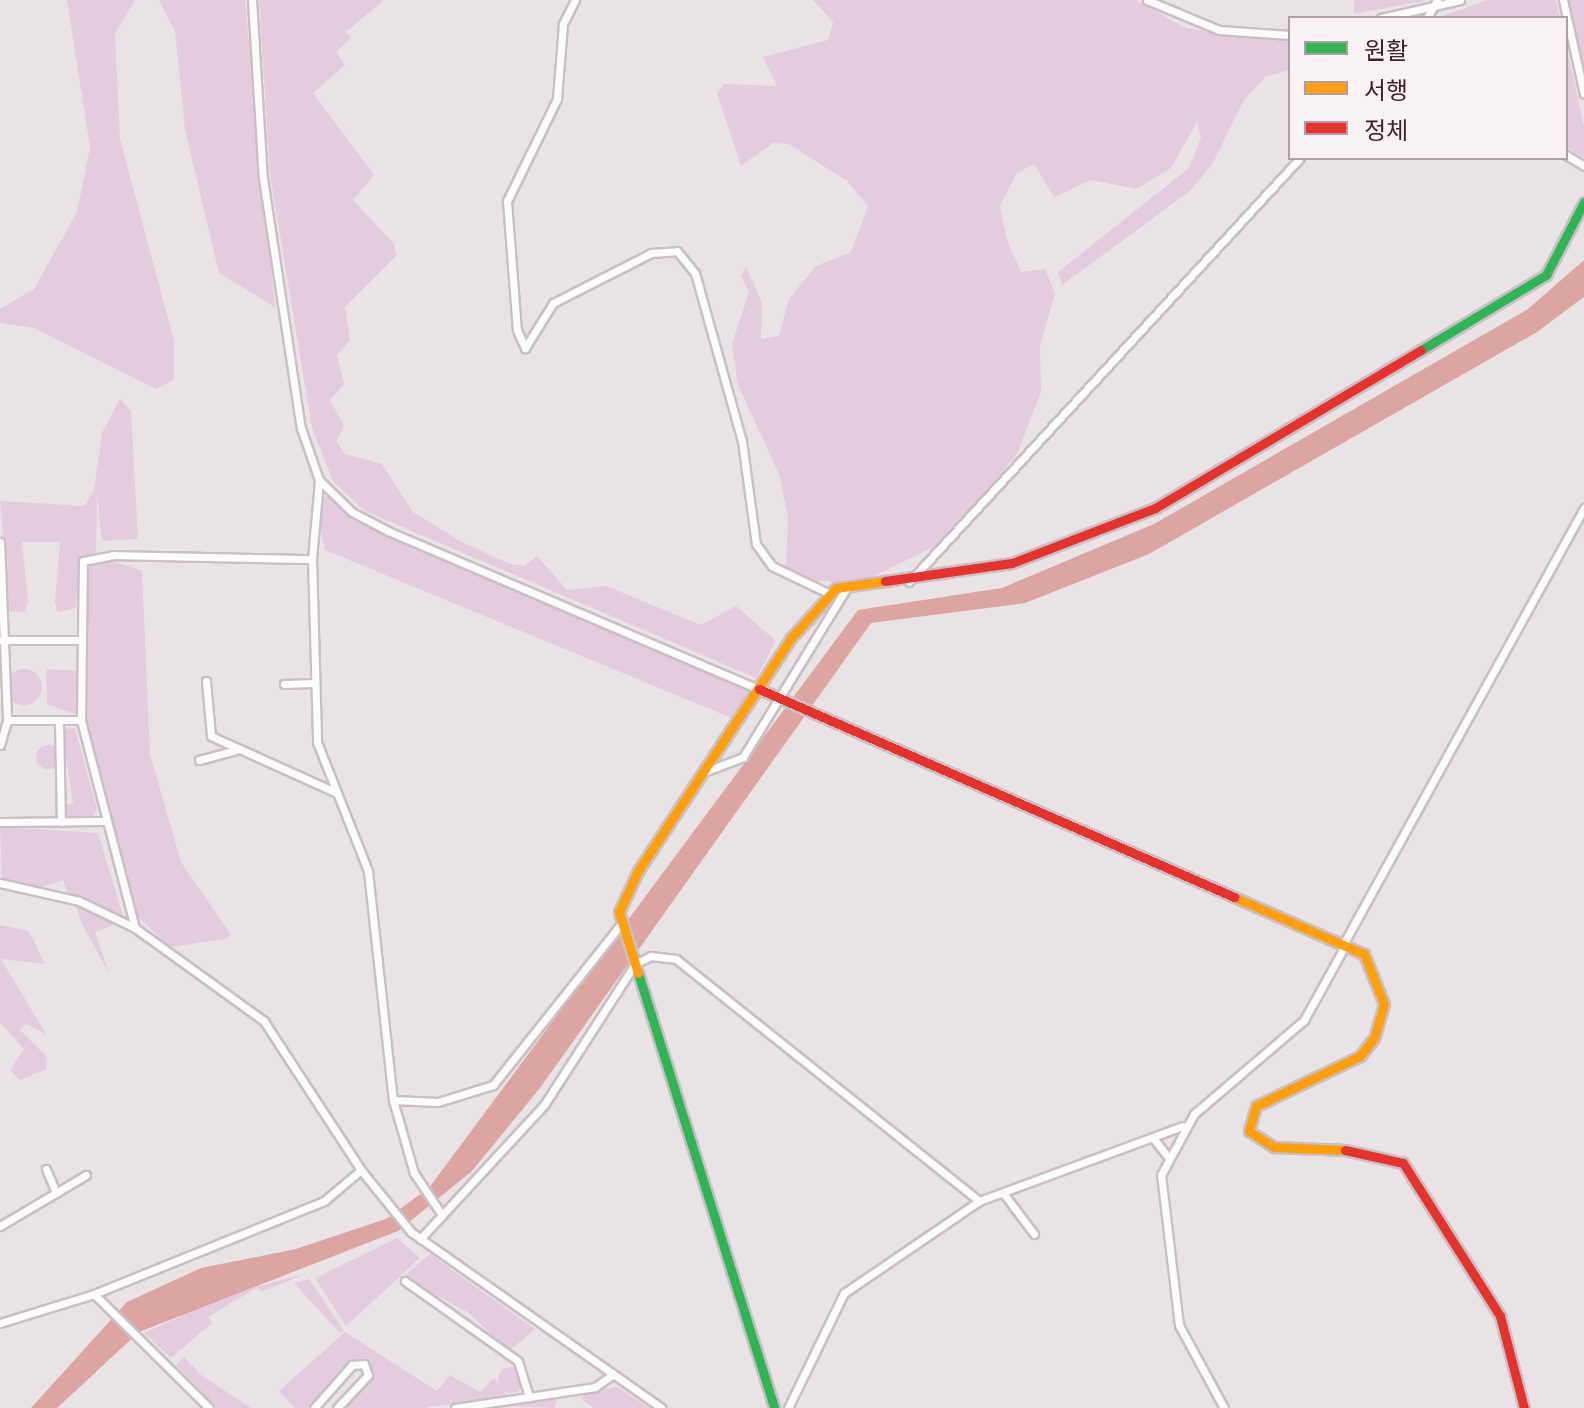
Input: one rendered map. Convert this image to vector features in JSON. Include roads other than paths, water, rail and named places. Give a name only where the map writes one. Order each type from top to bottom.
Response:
[{"type":"street","points":[[252,0],[263,178],[301,428],[319,480],[312,559],[312,683],[317,742],[368,871],[393,1100],[424,1189],[442,1215]]},
{"type":"street","points":[[575,0],[563,24],[557,99],[507,201],[517,330],[525,348],[553,303],[651,253],[677,251],[695,273],[742,441],[756,544],[772,566],[826,592],[847,587],[909,582],[1012,563],[1155,508],[1546,275],[1584,202]]},
{"type":"street","points":[[1147,0],[1219,30],[1288,35]]},
{"type":"street","points":[[1428,16],[1437,0]]},
{"type":"street","points":[[1391,16],[1460,0]]},
{"type":"street","points":[[1568,22],[1584,94]]},
{"type":"street","points":[[909,582],[1298,160]]},
{"type":"street","points":[[319,480],[352,512],[388,531],[1346,942],[1380,978],[1384,1004],[1374,1038],[1350,1061],[1256,1106],[1249,1131],[1274,1147],[1377,1152],[1403,1163],[1500,1316],[1524,1408]]},
{"type":"street","points":[[788,1408],[844,1293],[979,1201],[1183,1126],[1284,1044],[1346,942],[1584,508]]},
{"type":"street","points":[[0,542],[7,720],[0,745]]},
{"type":"street","points":[[135,928],[81,720],[81,569],[89,557],[312,559]]},
{"type":"street","points":[[704,772],[743,757],[776,697],[847,587]]},
{"type":"street","points":[[774,1408],[622,927],[626,893],[826,592]]},
{"type":"street","points":[[3,640],[82,640]]},
{"type":"street","points":[[206,681],[208,732],[236,750],[335,792]]},
{"type":"street","points":[[284,684],[312,683]]},
{"type":"street","points":[[7,720],[81,720]]},
{"type":"street","points":[[59,720],[61,822]]},
{"type":"street","points":[[199,760],[236,750]]},
{"type":"street","points":[[0,822],[105,821]]},
{"type":"street","points":[[0,883],[79,901],[135,928],[264,1021],[361,1170],[411,1232],[611,1376],[661,1408]]},
{"type":"street","points":[[393,1100],[438,1102],[493,1085],[622,927]]},
{"type":"street","points":[[420,1239],[544,1105],[634,961],[651,956],[676,959],[979,1201]]},
{"type":"street","points":[[1183,1126],[1168,1157],[1160,1187],[1179,1325],[1224,1408]]},
{"type":"street","points":[[1151,1138],[1168,1157]]},
{"type":"street","points":[[46,1169],[56,1193]]},
{"type":"street","points":[[0,1323],[94,1294],[324,1201],[361,1170]]},
{"type":"street","points":[[0,1226],[86,1175]]},
{"type":"street","points":[[1004,1194],[1034,1234]]},
{"type":"street","points":[[405,1281],[518,1361],[529,1397]]},
{"type":"street","points":[[94,1294],[209,1408]]},
{"type":"street","points":[[314,1408],[352,1365],[364,1364],[368,1375],[338,1407]]},
{"type":"street","points":[[455,1408],[595,1387],[611,1376]]}]
